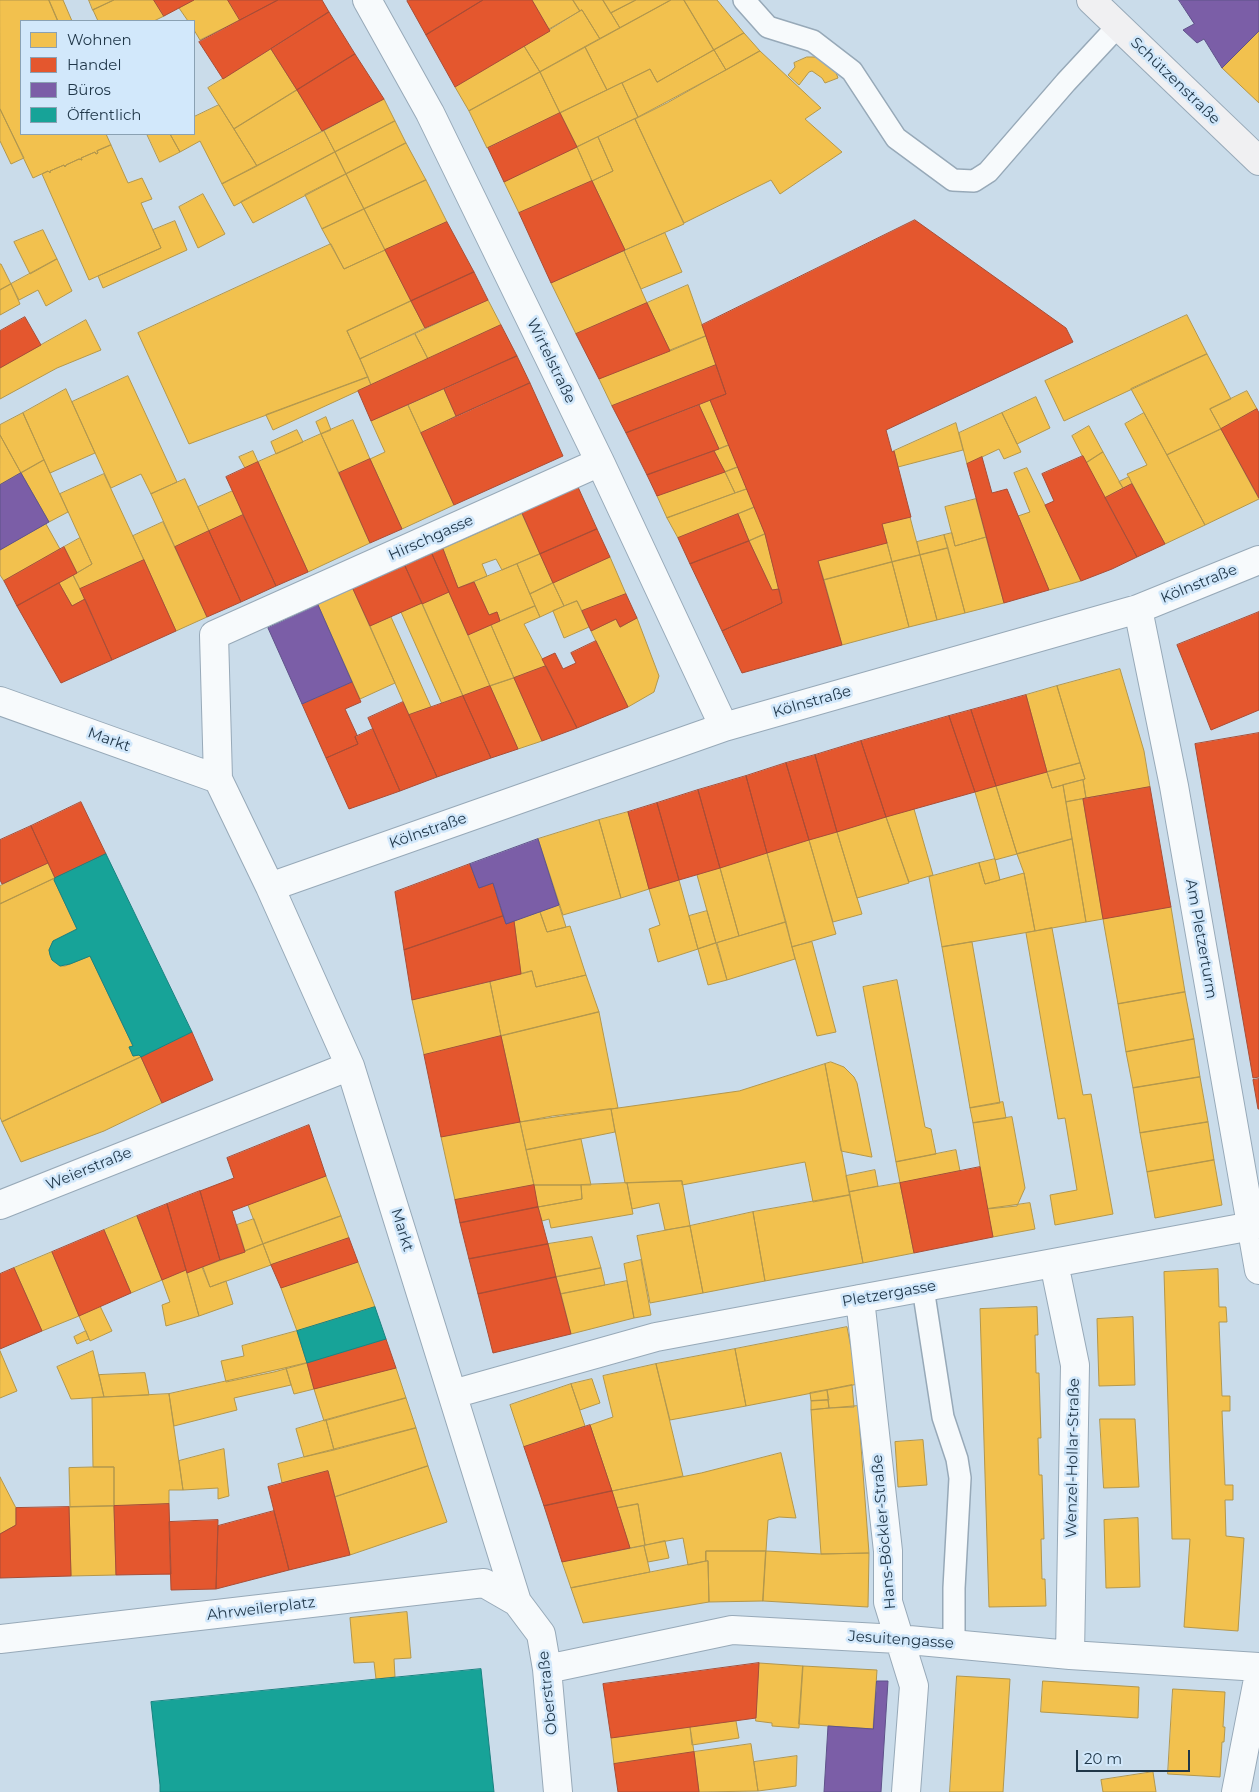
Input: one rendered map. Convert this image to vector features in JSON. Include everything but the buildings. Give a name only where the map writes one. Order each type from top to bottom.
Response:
[{"type":"street","name":"Wirtelstraße","points":[[367,0],[430,114],[600,462],[724,727]]},
{"type":"street","name":"Schützenstraße","points":[[1091,0],[1259,161]]},
{"type":"street","name":"Hirschgasse","points":[[262,613],[600,462]]},
{"type":"street","name":"Kölnstraße","points":[[270,887],[724,727],[1138,609],[1259,560]]},
{"type":"street","name":"Am Pletzerturm","points":[[1138,609],[1174,786],[1259,1270]]},
{"type":"street","name":"Markt","points":[[262,613],[214,635],[218,779],[270,887],[350,1066],[517,1602]]},
{"type":"street","name":"Markt","points":[[0,701],[218,779]]},
{"type":"street","name":"Weierstraße","points":[[0,1205],[350,1066]]},
{"type":"street","name":"Pletzergasse","points":[[453,1394],[656,1336],[1252,1226]]},
{"type":"street","name":"Wenzel-Hollar-Straße","points":[[1054,1263],[1075,1364],[1070,1654]]},
{"type":"street","name":"Hans-Böckler-Straße","points":[[860,1299],[888,1551],[888,1602],[914,1686],[906,1792]]},
{"type":"street","name":"Ahrweilerplatz","points":[[0,1639],[484,1583],[517,1602]]},
{"type":"street","name":"Oberstraße","points":[[517,1602],[540,1634],[546,1669],[558,1792]]},
{"type":"street","name":"Jesuitengasse","points":[[546,1669],[732,1630],[898,1639],[1070,1654],[1259,1667]]},
{"type":"street","points":[[1236,1792],[1259,1674]]},
{"type":"lane","points":[[744,0],[768,27],[813,41],[852,72],[896,138],[953,180],[974,182],[988,172],[1066,82],[1118,26]]},
{"type":"lane","points":[[923,1288],[943,1417],[957,1459],[960,1478],[954,1588],[954,1644]]}]
